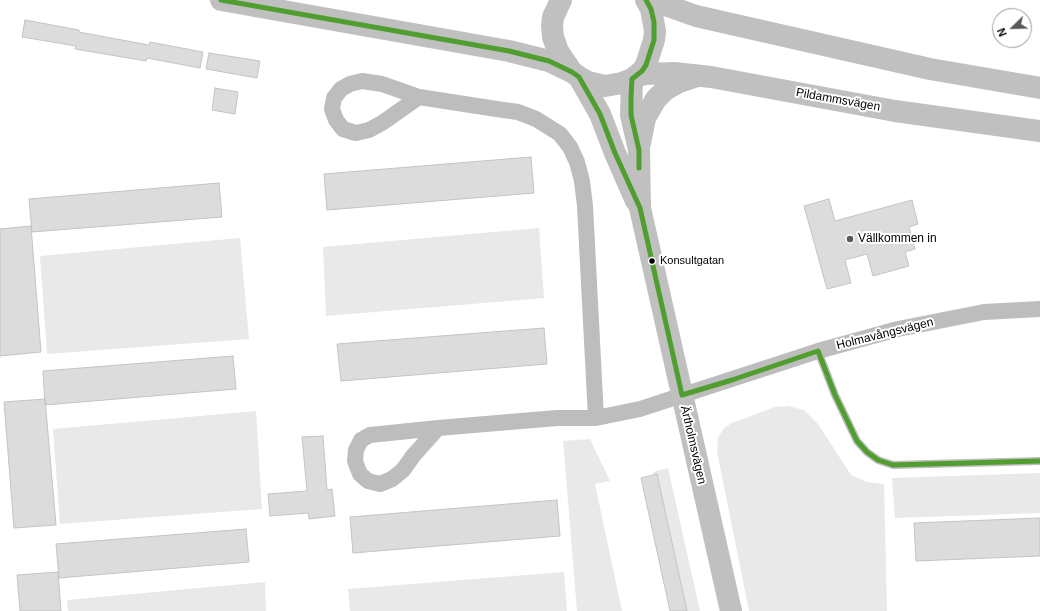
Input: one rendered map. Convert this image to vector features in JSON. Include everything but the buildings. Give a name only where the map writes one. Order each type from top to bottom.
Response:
[{"type":"main road","points":[[221,0],[449,42],[509,51],[549,61],[597,85],[605,86],[622,83],[634,78],[646,65],[655,31],[651,9],[646,0]]},
{"type":"main road","name":"Ärtholmsvägen","points":[[561,0],[553,17],[553,38],[558,51],[575,74],[600,114],[614,153],[640,208]]},
{"type":"main road","points":[[651,0],[696,16],[930,69],[1040,88]]},
{"type":"main road","name":"Pildammsvägen","points":[[634,78],[645,74],[674,73],[697,76],[896,111],[1040,131]]},
{"type":"main road","points":[[639,150],[645,118],[656,99],[665,90],[679,82],[697,76]]},
{"type":"main road","name":"Ärtholmsvägen","points":[[634,78],[631,115],[639,150],[640,208],[731,611]]},
{"type":"street","points":[[419,97],[376,127],[356,133],[343,129],[336,120],[332,109],[334,98],[341,89],[350,84],[362,81],[382,84],[419,97],[518,112],[536,119],[560,134],[570,147],[577,162],[582,182],[585,206],[596,418],[557,418],[438,428],[370,435],[361,440],[356,450],[355,461],[360,474],[368,481],[380,484],[392,479],[403,470],[438,428]]},
{"type":"street","name":"Holmavångsvägen","points":[[596,418],[640,409],[818,351],[898,329],[984,312],[1040,310]]},
{"type":"lane","points":[[818,351],[835,395],[856,441],[878,460],[893,465],[1040,461]]},
{"type":"shaded area","points":[[539,228],[544,298],[326,316],[323,247]]},
{"type":"shaded area","points":[[240,238],[249,339],[47,354],[40,256]]},
{"type":"shaded area","points":[[788,406],[804,410],[818,424],[851,475],[867,482],[884,484],[887,611],[749,611],[717,452],[718,438],[724,428],[732,423],[775,407]]},
{"type":"shaded area","points":[[256,411],[262,509],[60,524],[53,429]]},
{"type":"shaded area","points":[[590,439],[610,481],[595,484],[622,611],[577,611],[563,441]]},
{"type":"shaded area","points":[[668,468],[700,611],[682,611],[653,472]]},
{"type":"shaded area","points":[[1040,473],[1040,513],[895,518],[892,478]]},
{"type":"shaded area","points":[[564,572],[567,611],[350,611],[348,589]]},
{"type":"shaded area","points":[[265,582],[266,611],[68,611],[67,600]]},
{"type":"transit line","points":[[221,0],[509,51],[549,61],[579,77],[600,114],[615,153],[640,208],[682,395]]},
{"type":"transit line","points":[[639,168],[639,150],[631,115],[631,97],[632,79],[642,71],[646,65],[654,40],[654,22],[651,9],[646,0]]},
{"type":"transit line","points":[[818,351],[835,395],[857,441],[867,452],[878,460],[893,465],[1040,461]]},
{"type":"transit line","points":[[682,395],[818,351]]},
{"type":"place","name":"Vällkommen in","points":[[850,239]]},
{"type":"place","name":"Konsultgatan","points":[[652,261]]}]
